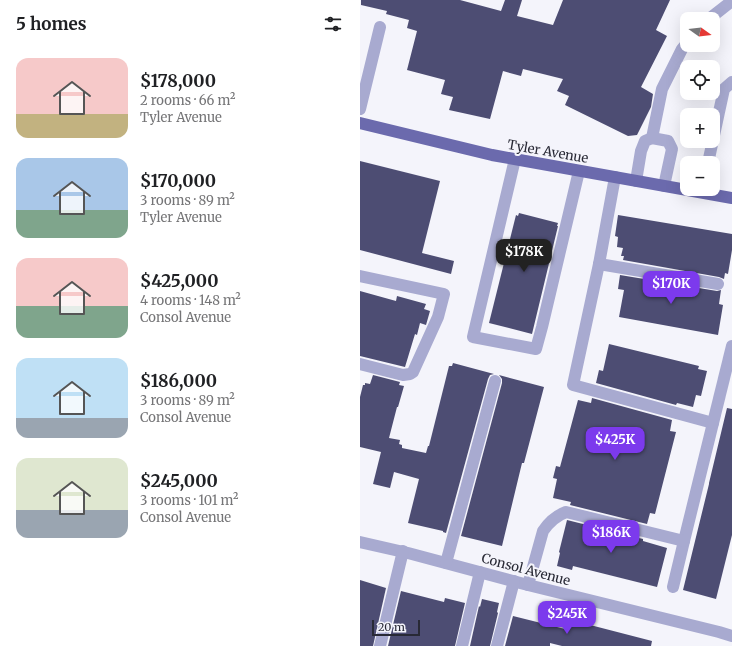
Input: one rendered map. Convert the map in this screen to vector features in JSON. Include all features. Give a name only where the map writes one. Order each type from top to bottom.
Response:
[{"type":"main road","name":"Tyler Avenue","points":[[360,123],[515,160],[680,188]]},
{"type":"main road","name":"Tyler Avenue","points":[[720,195],[732,198]]},
{"type":"street","points":[[718,12],[732,1]]},
{"type":"street","points":[[360,109],[380,27]]},
{"type":"street","points":[[652,138],[662,89],[680,52]]},
{"type":"street","points":[[709,156],[724,88],[732,82]]},
{"type":"street","points":[[636,181],[641,151],[645,141],[652,138],[668,141],[672,149],[664,186]]},
{"type":"street","points":[[515,160],[473,337],[536,350],[579,171]]},
{"type":"street","points":[[615,177],[599,264],[573,386],[713,423]]},
{"type":"street","points":[[599,264],[718,284]]},
{"type":"street","points":[[360,276],[444,294],[438,317],[413,372],[403,375],[360,364]]},
{"type":"street","points":[[673,587],[732,346]]},
{"type":"street","points":[[446,563],[495,381]]},
{"type":"street","points":[[528,585],[543,531],[546,525],[553,518],[562,514],[570,513],[684,540]]},
{"type":"street","name":"Consol Avenue","points":[[360,542],[403,551],[528,585],[732,636]]},
{"type":"street","points":[[380,646],[403,551]]},
{"type":"street","points":[[462,646],[480,572]]},
{"type":"street","points":[[497,646],[514,581]]},
{"type":"building","points":[[361,0],[460,0],[501,11],[505,0],[522,0],[517,16],[553,25],[563,0],[670,0],[656,30],[667,36],[641,87],[653,94],[651,107],[637,135],[628,136],[565,105],[569,96],[557,91],[563,79],[523,69],[521,76],[503,71],[490,119],[449,110],[453,97],[441,94],[445,80],[407,70],[417,31],[407,28],[409,20],[386,14],[387,11],[361,5]]},
{"type":"building","points":[[360,161],[440,181],[422,253],[454,261],[451,274],[360,250]]},
{"type":"building","points":[[519,213],[558,223],[532,334],[489,323],[516,215],[518,216]]},
{"type":"building","points":[[618,215],[732,234],[732,250],[728,274],[725,273],[724,279],[623,260],[624,256],[621,256],[623,248],[617,247],[618,237],[615,236]]},
{"type":"building","points":[[620,275],[717,291],[721,290],[719,304],[723,305],[718,335],[619,317],[624,290],[618,289]]},
{"type":"building","points":[[360,291],[396,301],[397,296],[426,304],[424,309],[430,311],[426,325],[420,323],[405,367],[360,356]]},
{"type":"building","points":[[609,344],[699,366],[698,369],[707,371],[701,396],[696,395],[693,407],[677,403],[676,405],[596,383],[599,370],[603,371]]},
{"type":"building","points":[[453,363],[494,374],[490,375],[488,379],[446,533],[408,523],[419,479],[394,472],[390,488],[373,484],[381,452],[360,447],[360,397],[363,385],[365,385],[365,383],[370,384],[373,375],[400,382],[399,385],[404,386],[389,438],[400,440],[399,444],[402,445],[402,448],[426,453],[449,366],[452,366]]},
{"type":"building","points":[[499,375],[544,387],[524,463],[522,463],[502,546],[461,536],[502,383],[502,379]]},
{"type":"building","points":[[592,398],[672,420],[670,431],[676,432],[655,514],[650,513],[647,524],[570,505],[571,502],[553,498],[557,479],[553,478],[556,466],[560,467],[578,400],[591,403]]},
{"type":"building","points":[[727,408],[732,409],[732,535],[716,599],[683,590]]},
{"type":"building","points":[[567,520],[643,539],[643,541],[667,548],[657,587],[573,566],[572,570],[557,566]]},
{"type":"building","points":[[360,580],[386,588],[373,646],[360,646]]},
{"type":"building","points":[[401,591],[444,602],[445,598],[465,603],[455,646],[388,646]]},
{"type":"building","points":[[482,599],[499,603],[490,646],[470,646],[479,606],[480,607]]},
{"type":"building","points":[[513,616],[565,629],[567,619],[652,641],[651,646],[562,646],[550,643],[550,646],[505,646]]}]
